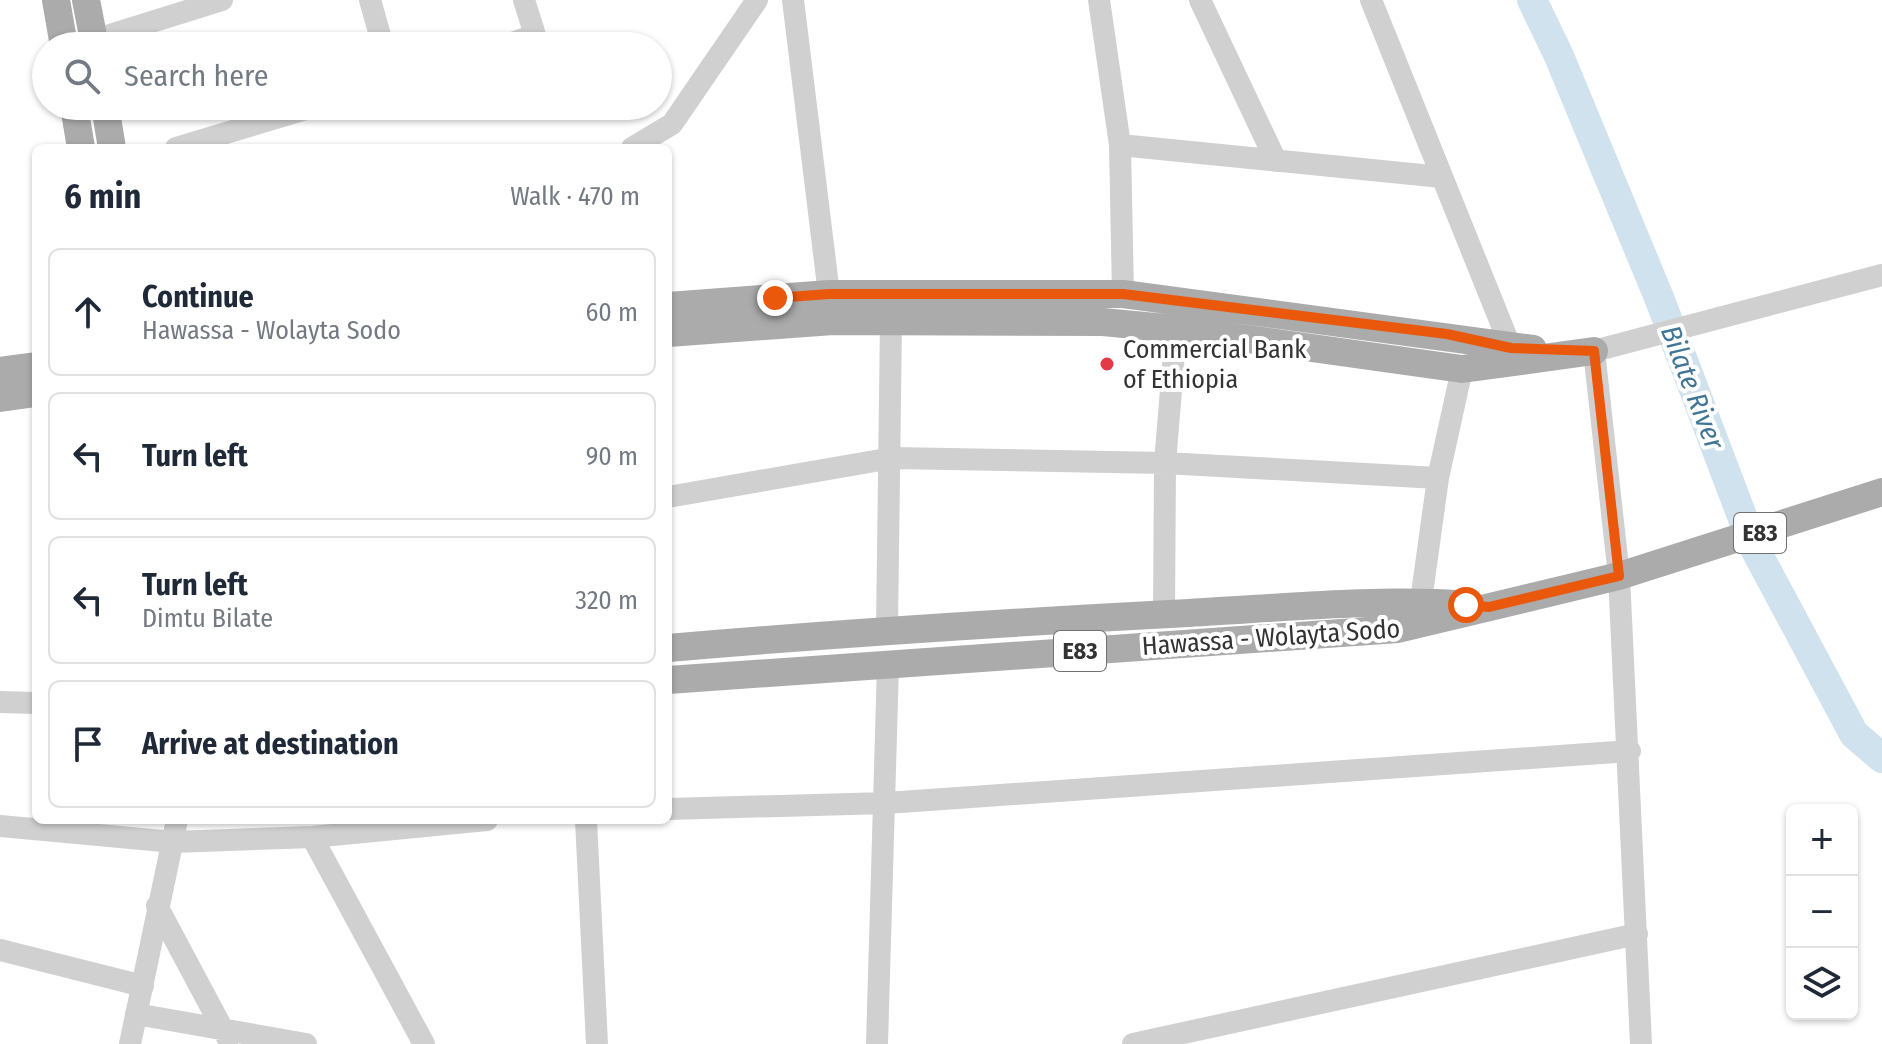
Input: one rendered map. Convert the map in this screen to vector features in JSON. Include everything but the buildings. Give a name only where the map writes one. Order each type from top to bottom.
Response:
[{"type":"main road","points":[[56,0],[62,32]]},
{"type":"main road","points":[[86,0],[93,32]]},
{"type":"main road","points":[[76,120],[80,144]]},
{"type":"main road","points":[[107,120],[111,144]]},
{"type":"main road","points":[[672,306],[829,294],[1123,294],[1447,334],[1511,348],[1594,351]]},
{"type":"main road","points":[[672,333],[833,321],[1103,322],[1176,329],[1462,369],[1594,351]]},
{"type":"main road","points":[[0,371],[32,367]]},
{"type":"main road","points":[[0,398],[32,394]]},
{"type":"main road","name":"Hawassa - Wolayta Sodo","points":[[672,680],[1398,629],[1619,576],[1834,510],[1882,492]]},
{"type":"main road","name":"Hawassa - Wolayta Sodo","points":[[672,648],[887,629],[1421,601],[1489,607]]},
{"type":"main road","points":[[1164,614],[1165,645]]},
{"type":"main road","points":[[887,629],[888,665]]},
{"type":"street","points":[[127,32],[222,0]]},
{"type":"street","points":[[370,0],[379,32]]},
{"type":"street","points":[[524,0],[534,32]]},
{"type":"street","points":[[639,144],[672,124],[757,0]]},
{"type":"street","points":[[793,0],[829,294]]},
{"type":"street","points":[[1099,0],[1120,145],[1123,294]]},
{"type":"street","points":[[1200,0],[1276,161]]},
{"type":"street","points":[[1371,0],[1511,348]]},
{"type":"street","points":[[189,144],[269,120]]},
{"type":"street","points":[[1120,145],[1442,177]]},
{"type":"street","points":[[1641,1044],[1630,751],[1619,576],[1594,351],[1882,275]]},
{"type":"street","points":[[887,629],[892,458],[891,321]]},
{"type":"street","points":[[1164,614],[1165,463],[1176,329]]},
{"type":"street","points":[[1421,601],[1438,478],[1462,369]]},
{"type":"street","points":[[672,496],[892,458],[1165,463],[1438,478]]},
{"type":"street","points":[[877,1044],[888,665]]},
{"type":"street","points":[[0,702],[32,703]]},
{"type":"street","points":[[672,809],[886,803],[1630,751]]},
{"type":"street","points":[[0,826],[312,837],[446,824]]},
{"type":"street","points":[[586,824],[597,1044]]},
{"type":"street","points":[[130,1044],[157,906],[176,831]]},
{"type":"street","points":[[312,837],[424,1044]]},
{"type":"street","points":[[157,906],[226,1036]]},
{"type":"street","points":[[1133,1044],[1637,934]]},
{"type":"street","points":[[0,950],[143,986]]},
{"type":"street","points":[[136,1014],[226,1036],[306,1044]]},
{"type":"waterway","name":"Bilate River","points":[[1532,0],[1559,56],[1660,300],[1753,545],[1854,734],[1882,758]]},
{"type":"place","name":"Commercial Bank of Ethiopia","points":[[1107,364]]},
{"type":"route","points":[[775,298],[829,294],[1123,294],[1447,334],[1511,348],[1594,351],[1619,576],[1489,607],[1466,605]]}]
